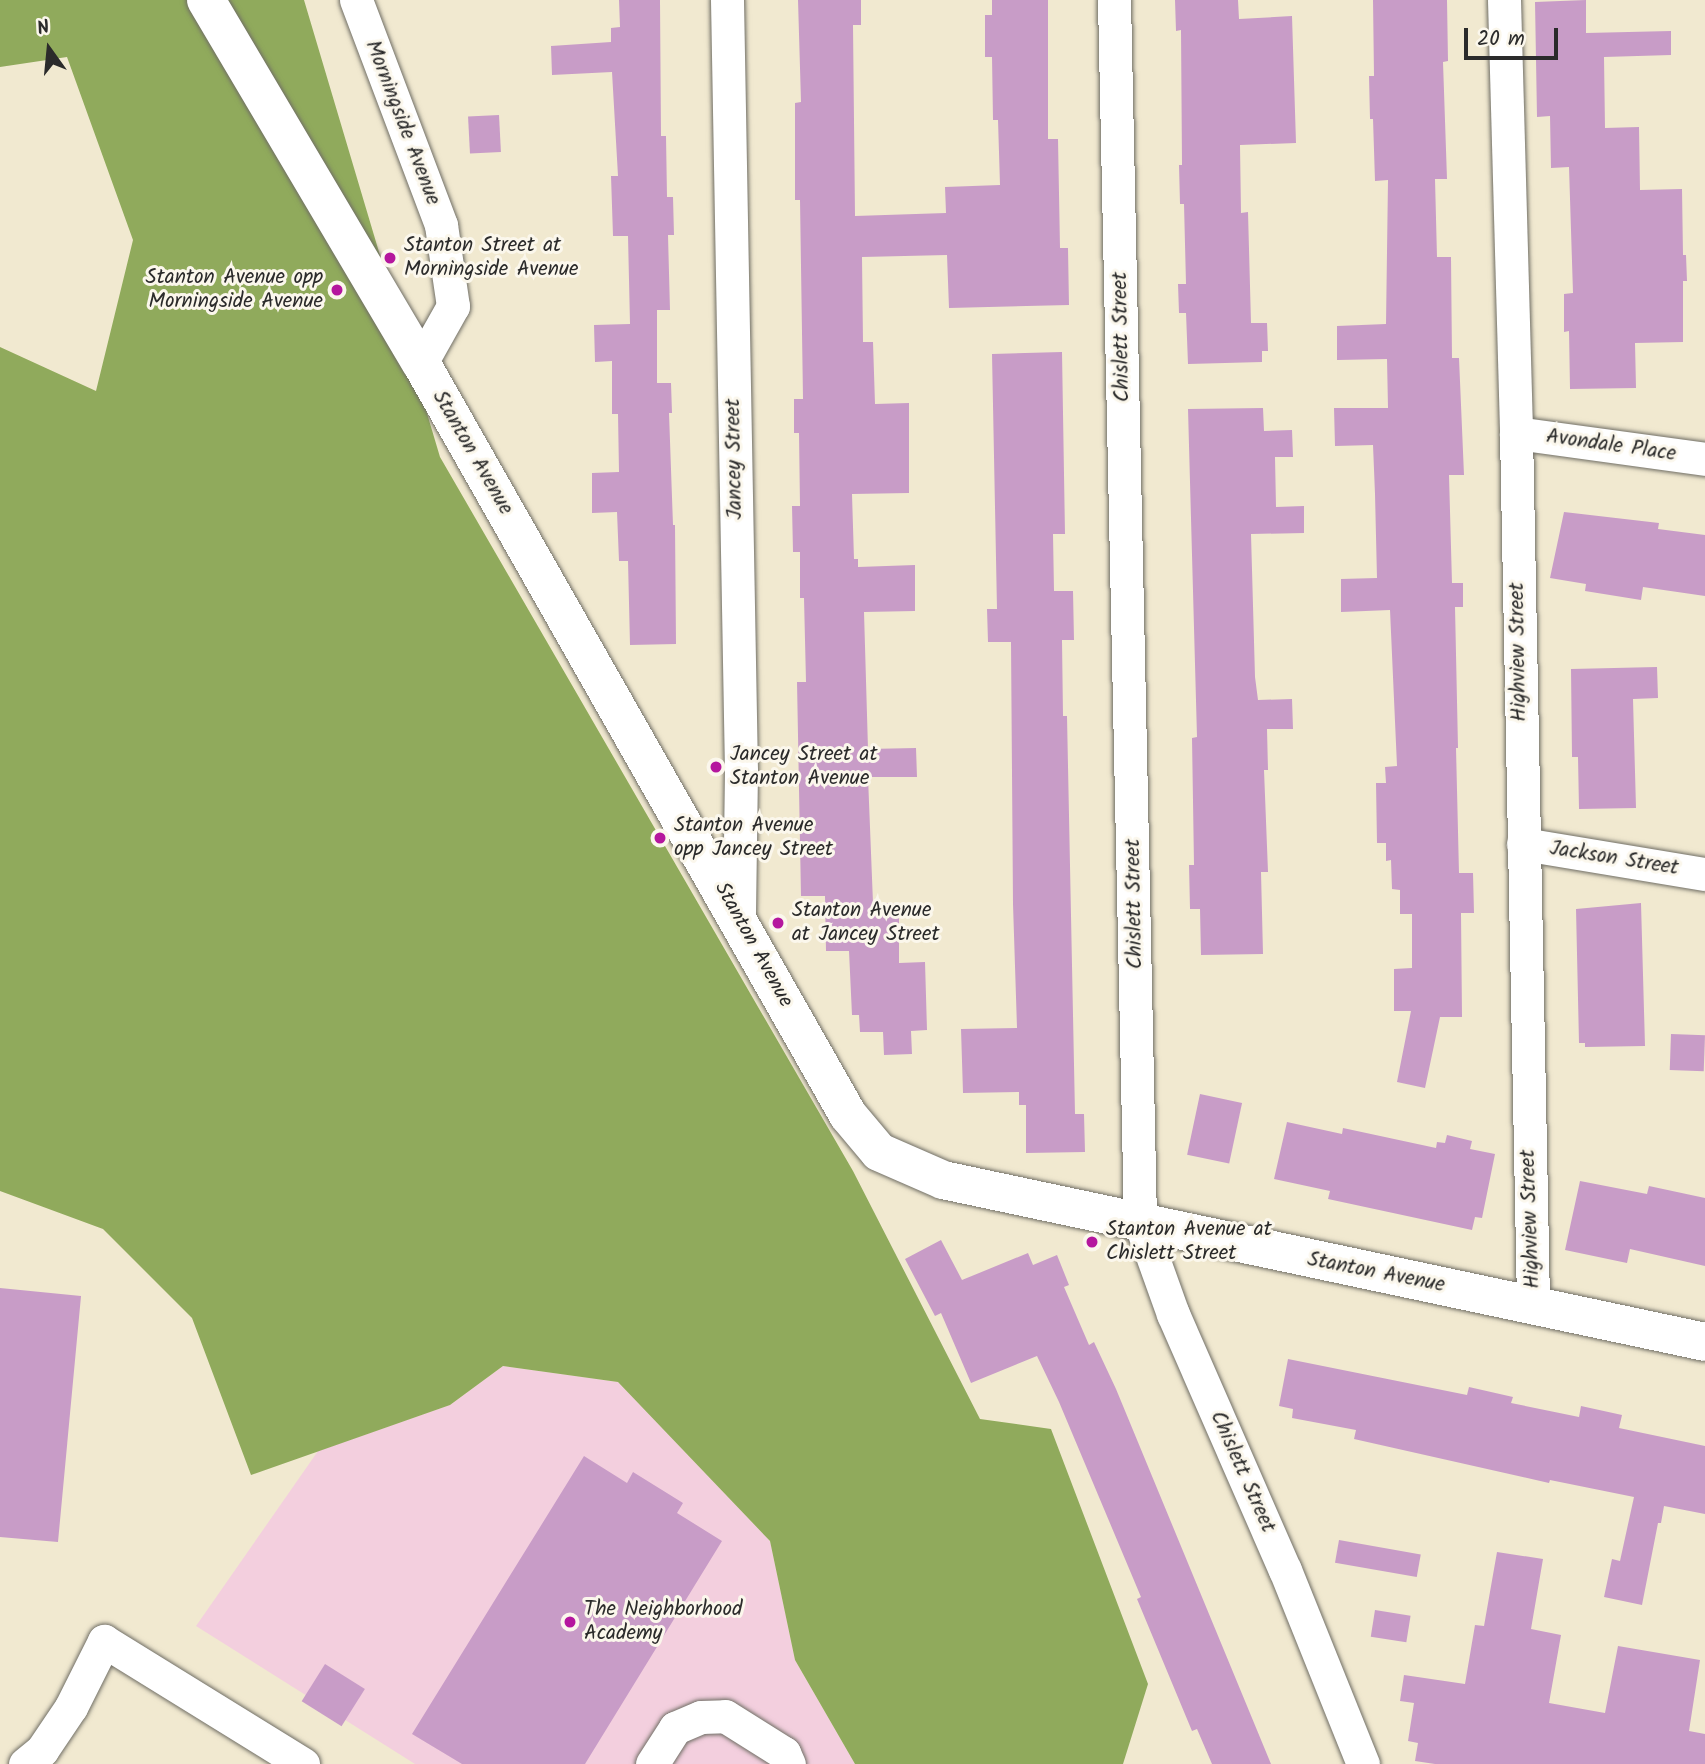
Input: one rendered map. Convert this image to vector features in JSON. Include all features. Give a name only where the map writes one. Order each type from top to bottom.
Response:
[{"type":"street","name":"Stanton Avenue","points":[[206,0],[421,363],[849,1115],[879,1153],[943,1181],[1705,1342]]},
{"type":"street","name":"Morningside Avenue","points":[[356,0],[441,225],[453,306],[421,363]]},
{"type":"street","name":"Jancey Street","points":[[727,0],[741,771],[739,919]]},
{"type":"street","name":"Chislett Street","points":[[1114,0],[1140,1222],[1173,1314],[1284,1570],[1363,1764]]},
{"type":"street","name":"Highview Street","points":[[1504,0],[1516,433],[1533,1304]]},
{"type":"street","name":"Avondale Place","points":[[1516,433],[1705,459]]},
{"type":"street","name":"Jackson Street","points":[[1523,844],[1705,874]]},
{"type":"street","points":[[25,1764],[41,1750],[71,1707],[104,1641],[303,1764]]},
{"type":"street","points":[[652,1764],[675,1728],[701,1717],[725,1716],[784,1753],[789,1764]]},
{"type":"shaded area","points":[[503,1366],[618,1382],[770,1541],[795,1660],[855,1764],[415,1764],[196,1626],[318,1451],[450,1405]]},
{"type":"green space","points":[[0,0],[304,0],[440,457],[853,1171],[980,1419],[1051,1429],[1148,1684],[1123,1764],[855,1764],[795,1660],[770,1541],[618,1382],[503,1366],[450,1405],[251,1475],[192,1318],[103,1229],[0,1191],[0,347],[96,391],[133,240],[67,57],[0,67]]},
{"type":"building","points":[[619,0],[660,0],[661,136],[666,136],[667,197],[673,197],[674,235],[668,235],[670,310],[657,310],[657,383],[671,383],[672,413],[669,413],[675,525],[676,644],[630,645],[628,561],[619,561],[617,512],[592,513],[592,473],[619,472],[618,414],[612,414],[612,361],[595,362],[594,325],[630,324],[628,236],[613,236],[611,176],[618,176],[612,72],[552,75],[551,46],[611,42],[611,28],[620,27]]},
{"type":"building","points":[[798,0],[861,0],[861,25],[853,25],[855,216],[946,213],[945,187],[1000,185],[998,120],[993,120],[992,57],[985,57],[985,15],[992,15],[992,0],[1048,0],[1048,139],[1058,139],[1060,248],[1068,248],[1069,305],[949,308],[947,255],[862,257],[863,342],[873,342],[875,404],[909,403],[909,493],[852,494],[854,559],[858,559],[858,567],[915,565],[915,611],[864,612],[868,749],[916,748],[917,777],[868,777],[873,903],[899,903],[899,963],[925,962],[927,1030],[911,1031],[912,1054],[884,1055],[883,1032],[860,1032],[859,1015],[852,1015],[849,951],[826,951],[825,896],[801,896],[797,682],[806,682],[804,598],[800,598],[800,552],[793,552],[792,506],[800,506],[799,433],[794,433],[794,399],[803,399],[800,200],[795,200],[795,103],[801,102]]},
{"type":"building","points":[[1175,0],[1238,0],[1239,19],[1292,16],[1296,143],[1240,145],[1241,213],[1248,212],[1251,323],[1267,323],[1268,351],[1262,351],[1262,362],[1188,364],[1186,313],[1179,313],[1178,284],[1186,284],[1184,204],[1180,204],[1179,165],[1182,165],[1181,30],[1176,31]]},
{"type":"building","points":[[1373,0],[1447,0],[1448,61],[1443,62],[1447,179],[1435,179],[1437,257],[1451,257],[1452,358],[1459,358],[1464,475],[1449,475],[1452,583],[1463,583],[1463,607],[1455,607],[1459,873],[1473,873],[1474,913],[1461,913],[1462,1017],[1440,1017],[1425,1088],[1397,1082],[1411,1011],[1394,1011],[1394,969],[1412,968],[1412,914],[1400,914],[1400,890],[1392,889],[1391,860],[1386,861],[1386,843],[1377,843],[1376,783],[1386,783],[1385,767],[1397,766],[1390,610],[1341,612],[1341,579],[1377,578],[1375,494],[1373,445],[1335,446],[1334,408],[1388,408],[1387,359],[1337,360],[1337,326],[1386,324],[1388,180],[1375,181],[1369,76],[1374,76]]},
{"type":"building","points":[[1586,0],[1586,33],[1671,31],[1671,55],[1604,57],[1605,128],[1639,127],[1640,190],[1682,189],[1683,255],[1686,255],[1687,281],[1683,281],[1683,342],[1635,343],[1636,388],[1570,389],[1569,331],[1564,332],[1564,294],[1573,293],[1569,167],[1551,168],[1550,116],[1537,117],[1535,2]]},
{"type":"building","points":[[499,115],[501,152],[470,154],[468,117]]},
{"type":"building","points":[[1062,352],[1065,534],[1053,534],[1054,591],[1073,591],[1074,640],[1062,640],[1063,716],[1067,716],[1075,1114],[1084,1114],[1085,1152],[1026,1153],[1026,1105],[1019,1105],[1019,1092],[963,1093],[961,1029],[1017,1028],[1011,642],[988,642],[987,609],[997,609],[992,354]]},
{"type":"building","points":[[1263,408],[1264,431],[1292,430],[1293,457],[1275,457],[1276,507],[1304,506],[1304,533],[1251,534],[1255,677],[1258,700],[1292,699],[1293,729],[1267,729],[1268,770],[1264,770],[1268,872],[1261,872],[1263,954],[1201,955],[1200,909],[1190,909],[1189,865],[1194,865],[1192,738],[1197,737],[1188,409]]},
{"type":"building","points":[[1564,512],[1659,523],[1658,529],[1705,535],[1705,596],[1643,587],[1641,600],[1585,591],[1586,584],[1550,578]]},
{"type":"building","points":[[1657,667],[1658,698],[1633,699],[1636,808],[1579,809],[1578,757],[1572,757],[1571,669]]},
{"type":"building","points":[[1641,903],[1645,1046],[1585,1047],[1585,1043],[1579,1043],[1576,909]]},
{"type":"building","points":[[1671,1034],[1705,1035],[1704,1071],[1670,1070]]},
{"type":"building","points":[[1200,1094],[1242,1103],[1229,1164],[1187,1155]]},
{"type":"building","points":[[1287,1122],[1342,1134],[1343,1128],[1436,1148],[1437,1142],[1445,1143],[1447,1135],[1472,1141],[1470,1149],[1495,1154],[1482,1218],[1475,1217],[1472,1230],[1328,1199],[1330,1191],[1274,1179]]},
{"type":"building","points":[[1580,1181],[1647,1194],[1649,1186],[1705,1198],[1705,1266],[1630,1249],[1627,1263],[1565,1250]]},
{"type":"building","points":[[941,1240],[962,1280],[1028,1253],[1033,1265],[1057,1255],[1069,1285],[1064,1287],[1089,1345],[1094,1342],[1116,1389],[1271,1764],[1212,1764],[1197,1729],[1192,1731],[1137,1599],[1141,1597],[1037,1356],[971,1383],[941,1313],[935,1316],[905,1259]]},
{"type":"building","points":[[0,1288],[81,1296],[58,1542],[0,1537]]},
{"type":"building","points":[[1288,1359],[1467,1395],[1469,1387],[1513,1397],[1511,1403],[1579,1417],[1581,1406],[1622,1415],[1619,1428],[1705,1446],[1705,1514],[1664,1506],[1661,1523],[1658,1523],[1642,1605],[1604,1597],[1612,1559],[1620,1561],[1634,1497],[1550,1480],[1549,1483],[1354,1439],[1356,1430],[1292,1418],[1293,1409],[1279,1406]]},
{"type":"building","points":[[584,1456],[627,1483],[633,1472],[683,1503],[677,1513],[722,1541],[585,1764],[462,1764],[412,1734]]},
{"type":"building","points":[[1339,1540],[1421,1554],[1417,1577],[1335,1563]]},
{"type":"building","points":[[1497,1552],[1543,1559],[1531,1629],[1561,1635],[1549,1703],[1605,1713],[1618,1646],[1700,1660],[1689,1731],[1705,1734],[1705,1764],[1435,1764],[1415,1761],[1418,1743],[1408,1741],[1414,1703],[1400,1701],[1404,1675],[1465,1684],[1475,1625],[1484,1626]]},
{"type":"building","points":[[1375,1610],[1411,1616],[1406,1642],[1371,1637]]},
{"type":"building","points":[[325,1664],[365,1689],[342,1726],[302,1701]]},
{"type":"place","name":"Stanton Street at Morningside Avenue","points":[[390,258]]},
{"type":"place","name":"Stanton Avenue opp Morningside Avenue","points":[[337,290]]},
{"type":"place","name":"Jancey Street at Stanton Avenue","points":[[716,767]]},
{"type":"place","name":"Stanton Avenue opp Jancey Street","points":[[660,838]]},
{"type":"place","name":"Stanton Avenue at Jancey Street","points":[[778,923]]},
{"type":"place","name":"Stanton Avenue at Chislett Street","points":[[1092,1242]]},
{"type":"place","name":"The Neighborhood Academy","points":[[570,1622]]}]
